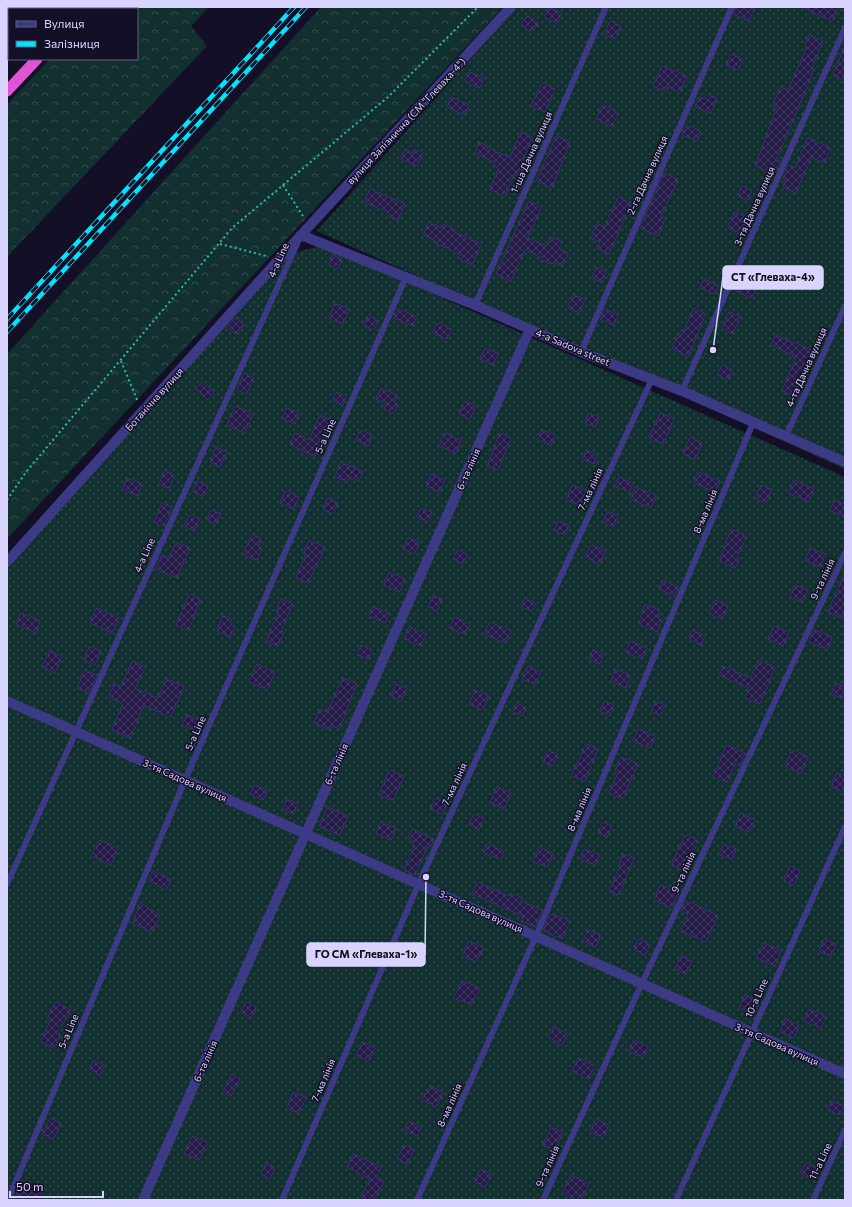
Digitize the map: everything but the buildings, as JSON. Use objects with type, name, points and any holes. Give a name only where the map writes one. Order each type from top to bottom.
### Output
[{"type":"highway","points":[[7,91],[36,60]]},
{"type":"street","name":"вулиця Залізнична (СМ \"Глеваха-4\")","points":[[301,235],[511,7]]},
{"type":"street","name":"4-a Sadova street","points":[[301,235],[475,305],[581,352],[652,378],[845,462]]},
{"type":"street","name":"Ботанічна вулиця","points":[[7,562],[301,235]]},
{"type":"street","name":"6-та лінія","points":[[143,1200],[305,832],[530,329]]},
{"type":"street","name":"3-тя Садова вулиця","points":[[7,701],[420,883],[845,1074]]},
{"type":"lane","name":"1-ша Дачна вулиця","points":[[475,305],[606,7]]},
{"type":"lane","name":"2-га Дачна вулиця","points":[[581,352],[732,7]]},
{"type":"lane","name":"3-тя Дачна вулиця","points":[[682,391],[845,28]]},
{"type":"lane","name":"4-a Line","points":[[7,884],[301,235]]},
{"type":"lane","name":"5-a Line","points":[[8,1200],[185,780],[406,277]]},
{"type":"lane","name":"4-та Дачна вулиця","points":[[786,436],[845,306]]},
{"type":"lane","name":"7-ма лінія","points":[[282,1200],[420,883],[652,378]]},
{"type":"lane","name":"8-ма лінія","points":[[417,1200],[536,936],[753,423]]},
{"type":"lane","name":"9-та лінія","points":[[543,1200],[642,983],[845,553]]},
{"type":"lane","name":"10-a Line","points":[[676,1200],[845,827]]},
{"type":"lane","name":"11-a Line","points":[[813,1200],[845,1130]]},
{"type":"path","points":[[7,500],[26,472],[232,228],[388,97],[478,7]]},
{"type":"path","points":[[283,185],[309,226]]},
{"type":"path","points":[[220,244],[279,260]]},
{"type":"path","points":[[121,361],[139,405]]},
{"type":"green space","points":[[209,7],[191,26],[207,46],[7,257],[7,104],[49,60],[138,60],[138,8],[99,8]]},
{"type":"green space","points":[[321,7],[503,7],[7,539],[7,354]]},
{"type":"green space","points":[[517,7],[845,7],[845,469],[317,231]]},
{"type":"green space","points":[[323,245],[845,477],[845,1200],[7,1200],[7,555],[290,254]]},
{"type":"railway","points":[[7,319],[294,7]]},
{"type":"railway","points":[[7,332],[306,7]]},
{"type":"place","name":"СТ «Глеваха-4»","points":[[713,350]]},
{"type":"place","name":"ГО СМ «Глеваха-1»","points":[[426,877]]}]
